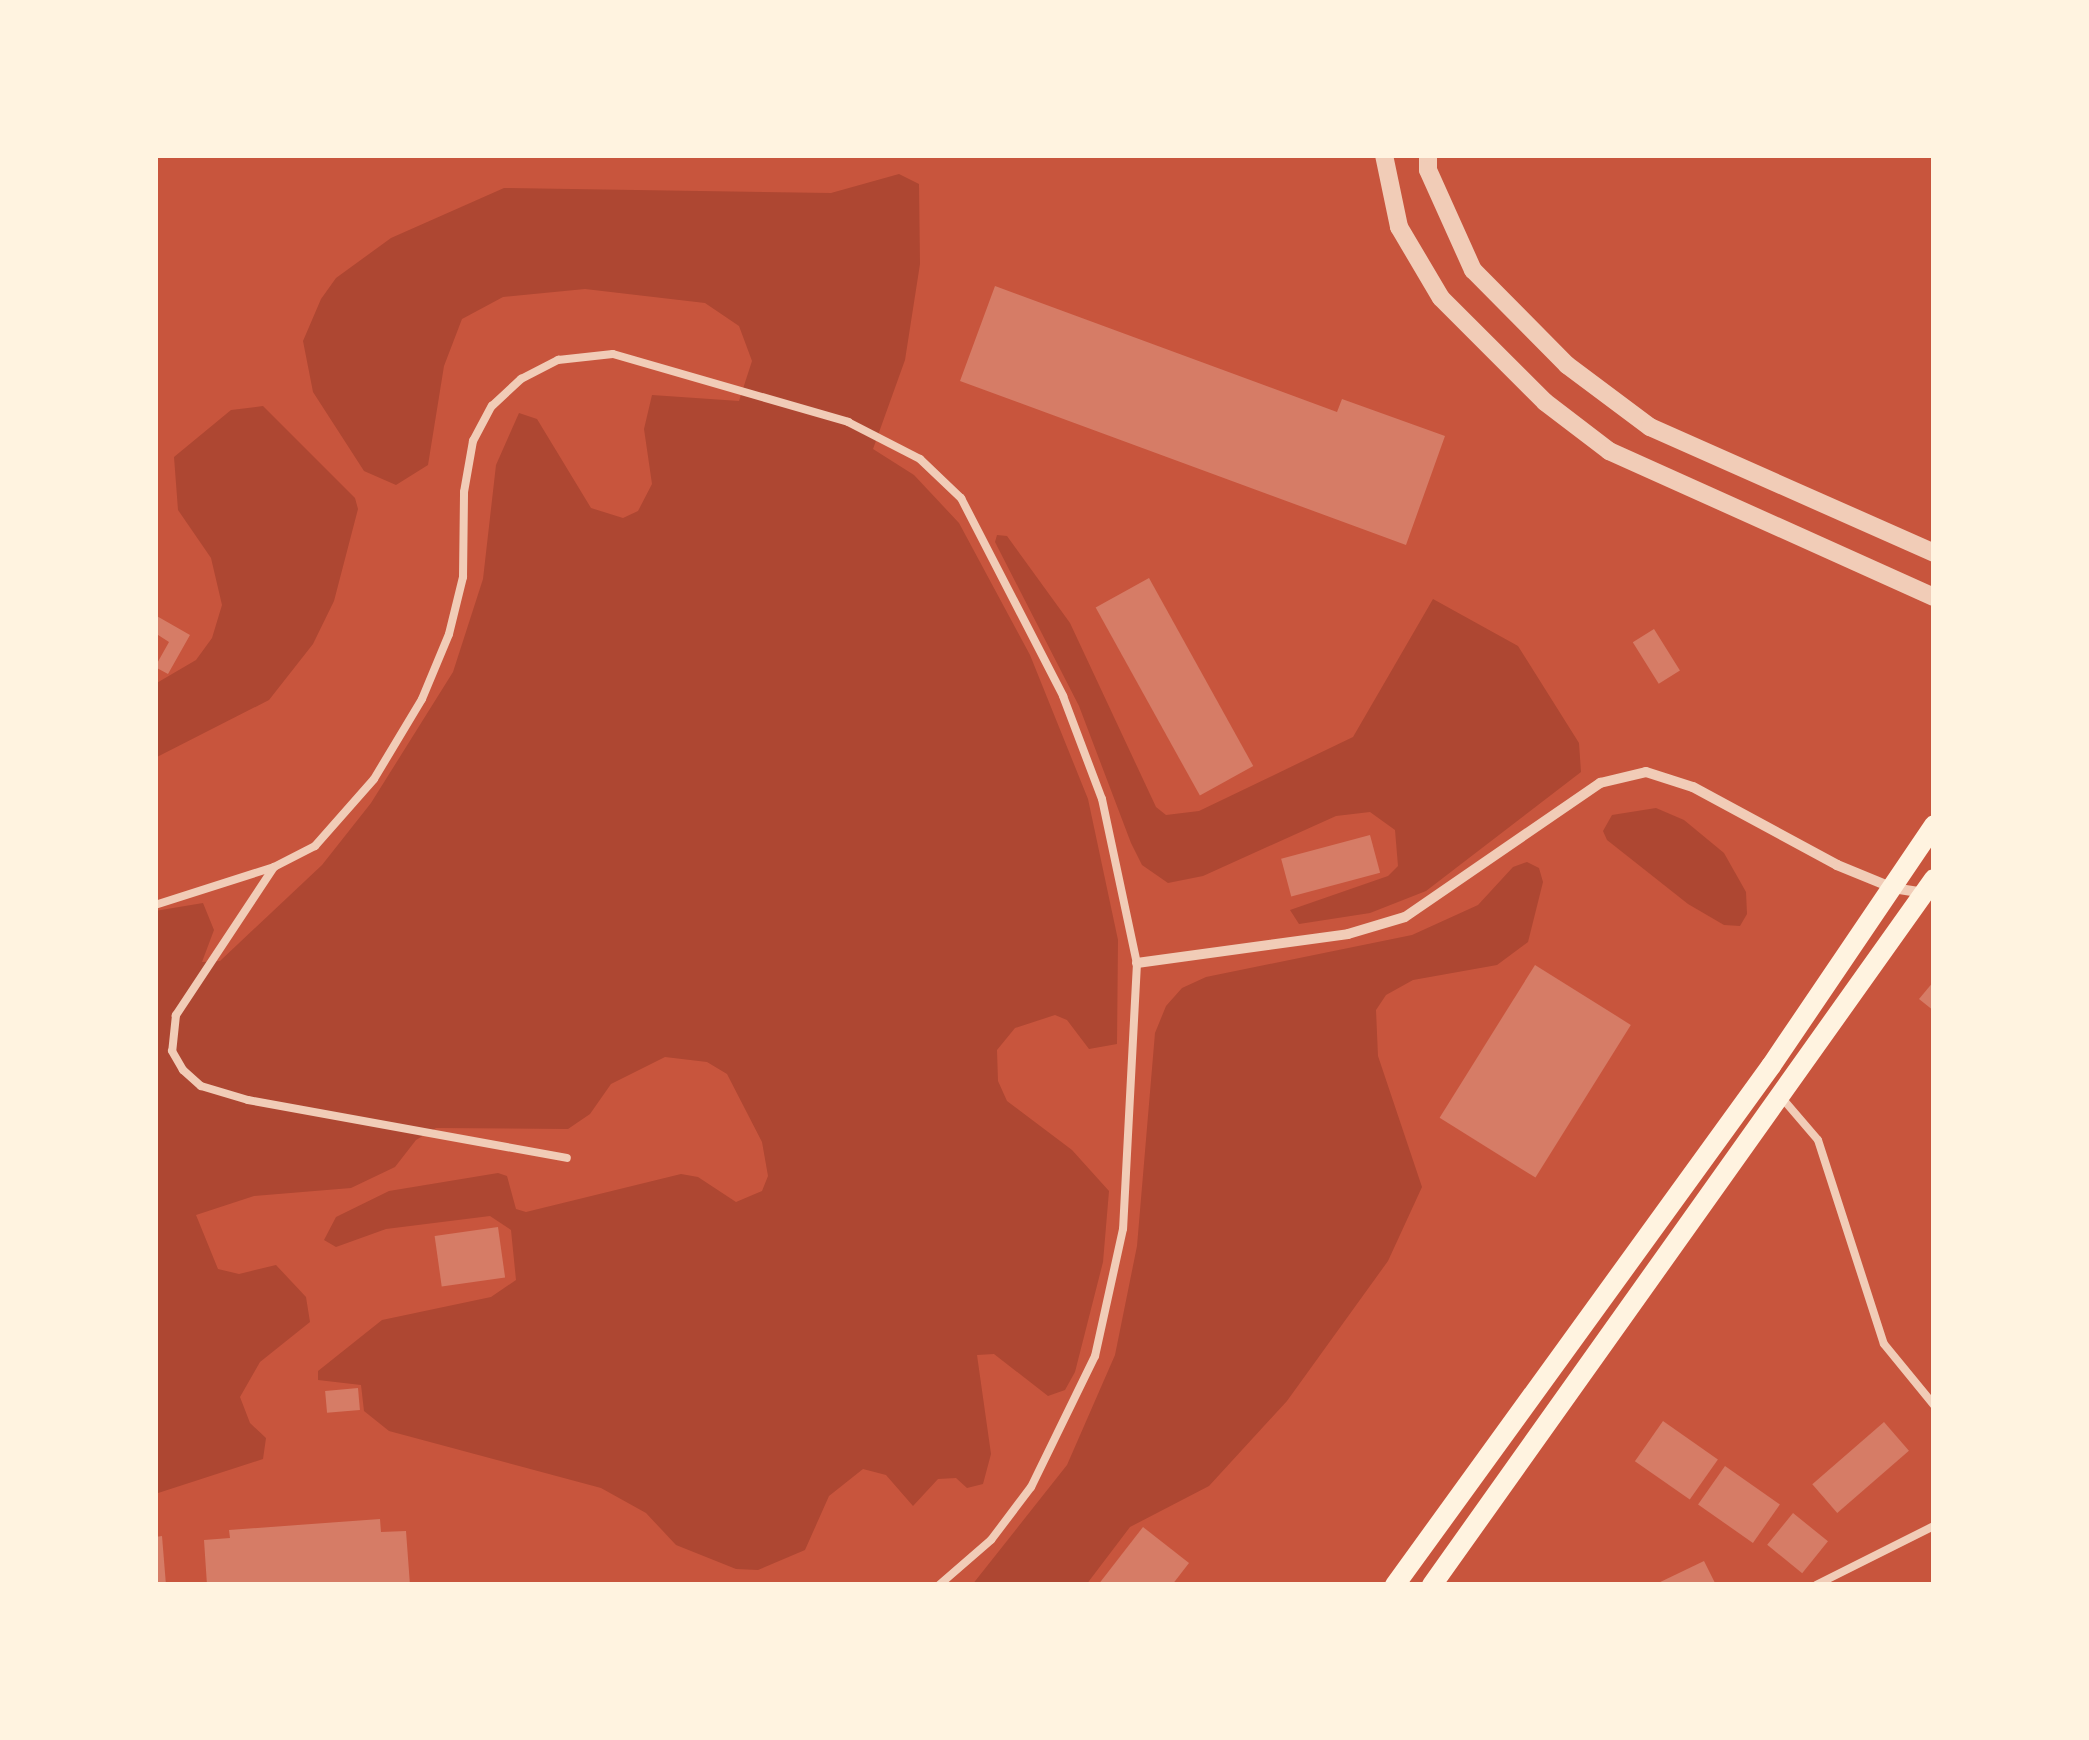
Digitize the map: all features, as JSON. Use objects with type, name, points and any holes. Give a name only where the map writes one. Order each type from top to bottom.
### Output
[{"type":"main road","points":[[1395,1585],[1934,825]]},
{"type":"main road","points":[[1432,1585],[1931,889]]},
{"type":"street","points":[[1384,155],[1399,227],[1440,298],[1545,402],[1609,451],[1934,597]]},
{"type":"street","points":[[1428,155],[1428,170],[1473,270],[1567,364],[1650,427],[1934,553]]},
{"type":"street","points":[[1137,963],[1348,934],[1404,917],[1600,782],[1646,772],[1693,787],[1892,888],[1931,889]]},
{"type":"lane","points":[[155,905],[274,868],[315,846],[344,816],[422,699],[464,577],[464,492],[472,441],[492,406],[522,379],[558,360],[612,354],[848,422],[920,459],[961,498],[998,562],[1082,747],[1102,798],[1137,963],[1123,1229],[1095,1356],[1031,1488],[991,1540],[939,1585]]},
{"type":"lane","points":[[274,868],[176,1015],[172,1051],[183,1070],[201,1086],[248,1100],[567,1158]]},
{"type":"lane","points":[[1782,1098],[1818,1140],[1884,1344],[1934,1405]]},
{"type":"lane","points":[[1816,1585],[1934,1526]]},
{"type":"shaded area","points":[[899,174],[919,184],[920,264],[905,360],[873,449],[914,475],[959,523],[1030,655],[1088,799],[1118,940],[1117,1044],[1089,1049],[1067,1020],[1055,1015],[1015,1028],[997,1050],[998,1081],[1007,1101],[1072,1150],[1109,1191],[1103,1262],[1075,1372],[1065,1390],[1048,1396],[994,1354],[977,1355],[991,1454],[983,1484],[967,1488],[956,1478],[938,1479],[913,1506],[886,1475],[863,1469],[829,1496],[805,1550],[758,1570],[736,1569],[676,1545],[646,1513],[601,1488],[389,1431],[364,1411],[361,1385],[318,1380],[318,1371],[382,1320],[491,1297],[516,1280],[511,1230],[490,1216],[386,1229],[336,1247],[324,1240],[336,1217],[389,1191],[498,1173],[507,1176],[516,1209],[526,1212],[681,1174],[698,1177],[736,1202],[762,1191],[768,1176],[762,1142],[727,1074],[707,1062],[665,1057],[611,1084],[590,1114],[568,1129],[436,1128],[416,1140],[395,1167],[351,1188],[254,1196],[196,1215],[218,1269],[239,1274],[276,1265],[306,1297],[310,1322],[260,1362],[240,1397],[250,1423],[266,1438],[263,1459],[155,1494],[155,911],[203,903],[214,930],[202,962],[220,961],[322,865],[371,803],[453,672],[483,579],[496,465],[519,413],[537,419],[591,508],[623,518],[638,511],[652,484],[644,429],[652,395],[739,401],[752,361],[739,326],[705,303],[585,289],[503,297],[462,319],[444,366],[428,465],[396,485],[364,471],[313,392],[303,341],[321,299],[336,278],[391,238],[504,188],[831,193]]},
{"type":"shaded area","points":[[263,406],[355,498],[358,509],[334,601],[313,644],[269,700],[155,758],[155,684],[196,660],[212,638],[222,605],[211,558],[178,510],[174,457],[231,410]]},
{"type":"shaded area","points":[[997,535],[1007,536],[1070,623],[1156,807],[1166,815],[1199,811],[1353,737],[1433,599],[1518,646],[1579,743],[1581,772],[1426,891],[1370,913],[1299,924],[1290,910],[1388,876],[1398,866],[1395,830],[1370,812],[1336,816],[1203,876],[1168,883],[1142,865],[1131,843],[1079,706],[995,542]]},
{"type":"shaded area","points":[[1656,808],[1684,820],[1724,853],[1746,892],[1747,914],[1740,926],[1724,925],[1688,904],[1607,840],[1603,831],[1612,815]]},
{"type":"shaded area","points":[[1527,862],[1539,868],[1543,882],[1528,942],[1497,965],[1413,980],[1386,995],[1376,1010],[1378,1056],[1422,1187],[1388,1261],[1287,1401],[1209,1486],[1130,1527],[1086,1585],[972,1585],[1067,1465],[1115,1355],[1137,1246],[1155,1033],[1166,1006],[1182,988],[1206,977],[1412,935],[1478,905],[1513,867]]},
{"type":"building","points":[[995,286],[1337,412],[1342,399],[1445,436],[1406,545],[960,381]]},
{"type":"building","points":[[1149,578],[1253,766],[1200,796],[1096,608]]},
{"type":"building","points":[[155,615],[190,635],[168,674],[155,667],[169,642],[155,633]]},
{"type":"building","points":[[1654,629],[1680,671],[1659,684],[1633,642]]},
{"type":"building","points":[[1370,835],[1380,873],[1291,896],[1281,859]]},
{"type":"building","points":[[1535,965],[1631,1025],[1535,1178],[1440,1118]]},
{"type":"building","points":[[1934,981],[1934,1011],[1919,999]]},
{"type":"building","points":[[498,1227],[505,1278],[442,1286],[435,1236]]},
{"type":"building","points":[[358,1388],[360,1410],[327,1413],[325,1391]]},
{"type":"building","points":[[1663,1421],[1718,1459],[1690,1500],[1635,1461]]},
{"type":"building","points":[[1884,1422],[1909,1451],[1837,1513],[1812,1484]]},
{"type":"building","points":[[1725,1466],[1780,1504],[1753,1543],[1698,1505]]},
{"type":"building","points":[[1793,1513],[1828,1541],[1802,1573],[1767,1545]]},
{"type":"building","points":[[380,1519],[381,1532],[406,1531],[410,1585],[207,1585],[204,1540],[230,1538],[229,1530]]},
{"type":"building","points":[[1143,1527],[1189,1563],[1172,1585],[1098,1585]]},
{"type":"building","points":[[162,1536],[166,1585],[155,1585],[155,1537]]},
{"type":"building","points":[[1704,1561],[1716,1585],[1654,1585]]}]
